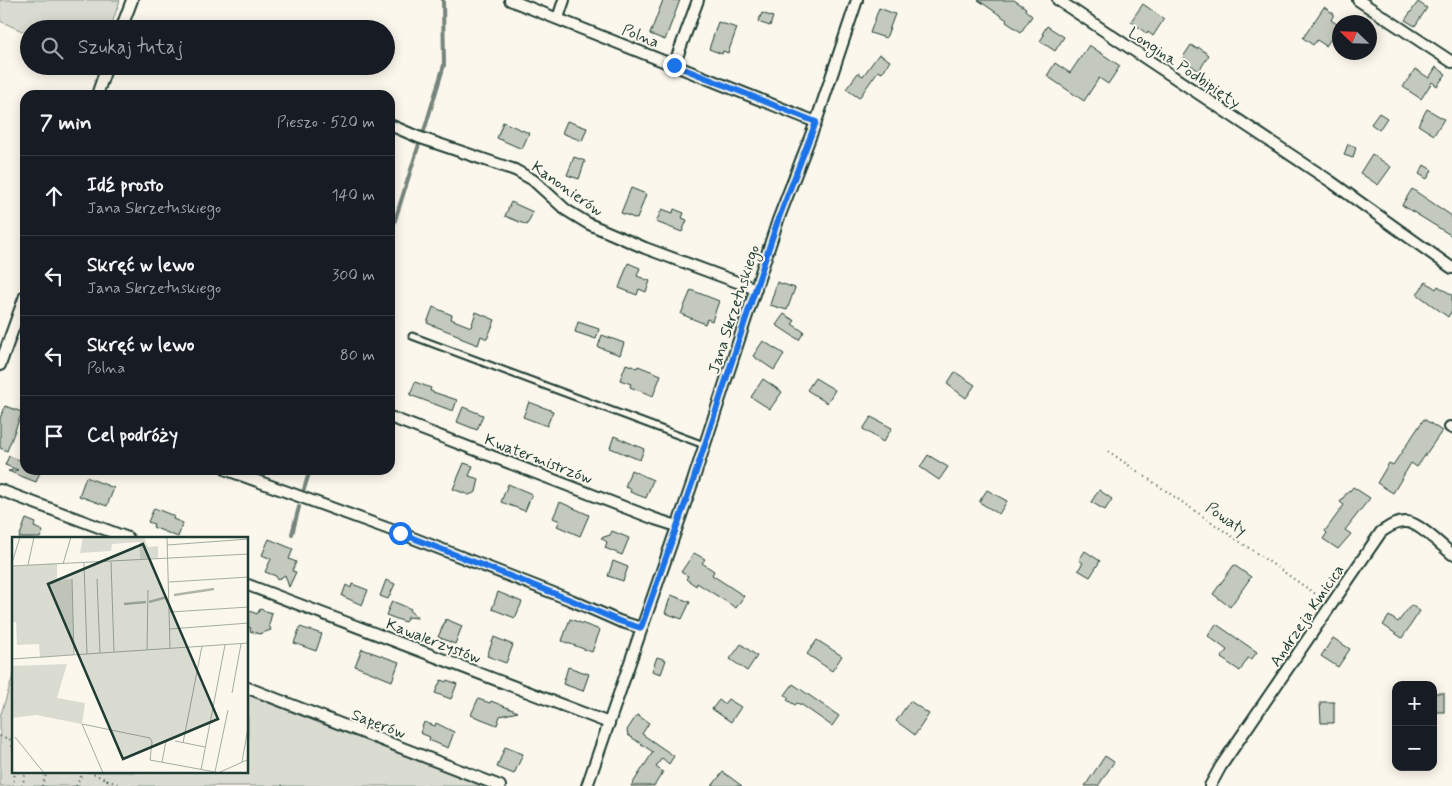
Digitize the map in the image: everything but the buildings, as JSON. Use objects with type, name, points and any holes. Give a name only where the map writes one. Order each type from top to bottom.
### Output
[{"type":"street","points":[[124,20],[132,0]]},
{"type":"street","name":"Polna","points":[[510,0],[816,122]]},
{"type":"street","points":[[558,18],[564,0]]},
{"type":"street","points":[[674,65],[698,0]]},
{"type":"street","name":"Jana Skrzetuskiego","points":[[587,786],[677,526],[778,220],[816,122],[857,0]]},
{"type":"street","name":"Longina Podbipięty","points":[[1058,0],[1330,181],[1452,268]]},
{"type":"street","points":[[1358,0],[1452,62]]},
{"type":"street","points":[[99,90],[104,75]]},
{"type":"street","name":"Kanonierów","points":[[395,127],[418,137],[515,170],[533,180],[566,210],[589,224],[645,248],[756,289]]},
{"type":"street","points":[[0,365],[20,310]]},
{"type":"street","name":"Kwatermistrzów","points":[[395,419],[677,526]]},
{"type":"street","points":[[241,475],[400,533],[571,600],[619,621],[641,628]]},
{"type":"street","points":[[0,490],[125,537]]},
{"type":"street","name":"Andrzeja Kmicica","points":[[1210,786],[1220,766],[1381,532],[1393,524],[1407,522],[1416,525],[1452,554]]},
{"type":"street","name":"Kawalerzystów","points":[[249,585],[609,723]]},
{"type":"street","name":"Saperów","points":[[249,688],[500,786]]},
{"type":"lane","points":[[412,336],[704,445]]},
{"type":"path","name":"Powały","points":[[1108,451],[1331,605]]},
{"type":"path","points":[[0,736],[12,741]]},
{"type":"path","points":[[42,786],[46,774]]},
{"type":"path","points":[[76,786],[82,774]]},
{"type":"path","points":[[94,774],[121,786]]},
{"type":"path","points":[[107,779],[109,786]]},
{"type":"shaded area","points":[[0,0],[120,0],[113,20],[20,20],[20,30],[0,21]]},
{"type":"shaded area","points":[[12,679],[12,774],[249,774],[249,688],[501,786],[0,786],[1,714]]},
{"type":"waterway","points":[[424,131],[444,65],[443,0]]},
{"type":"waterway","points":[[395,220],[419,144]]},
{"type":"waterway","points":[[304,489],[308,475]]},
{"type":"waterway","points":[[292,534],[299,507]]},
{"type":"route","points":[[400,533],[571,600],[619,621],[641,628],[693,481],[778,220],[816,122],[674,65]]}]
